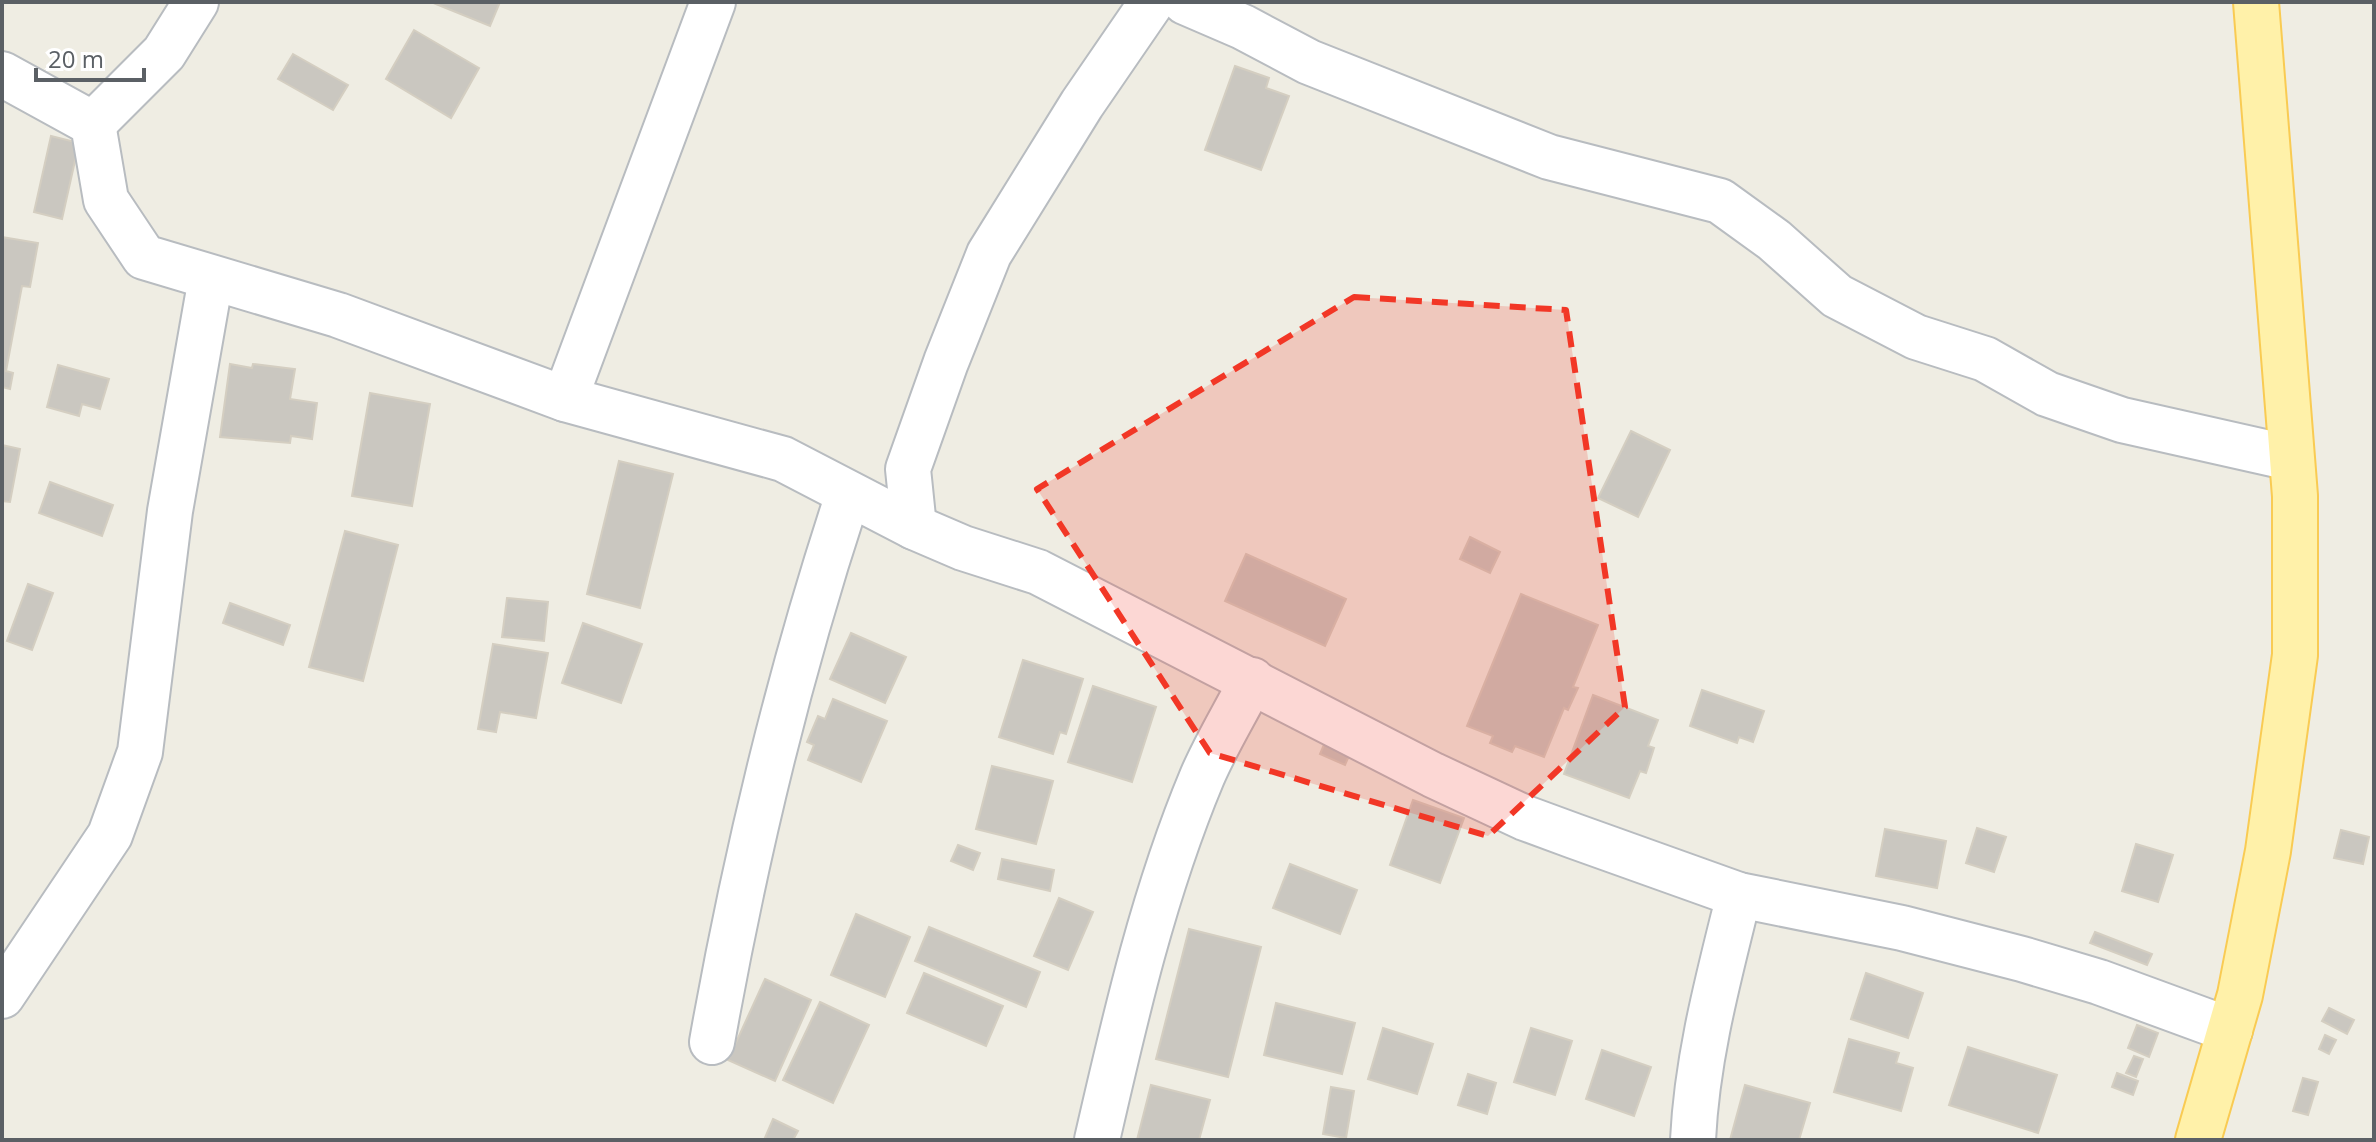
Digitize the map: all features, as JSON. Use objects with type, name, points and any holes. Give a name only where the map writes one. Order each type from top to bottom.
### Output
[{"type":"main road","points":[[2198,1140],[2240,995],[2268,851],[2295,655],[2295,496],[2256,2]]},
{"type":"street","points":[[93,124],[164,53],[196,2]]},
{"type":"street","points":[[565,399],[713,2]]},
{"type":"street","points":[[914,527],[908,469],[989,254],[1082,104],[1152,2]]},
{"type":"street","points":[[1185,2],[1243,27],[1309,62],[1549,157],[1720,201],[1774,240],[1837,296],[1916,337],[1985,359],[2047,394],[2122,420],[2291,458]]},
{"type":"street","points":[[2,74],[93,124]]},
{"type":"street","points":[[93,124],[106,200],[144,257],[338,315],[565,399],[783,459],[914,527],[963,548],[1038,572],[1433,775],[1525,818],[1739,895],[1902,928],[2022,959],[2099,982],[2230,1030]]},
{"type":"street","points":[[2,996],[110,835],[140,752],[170,511],[211,278]]},
{"type":"street","points":[[712,1042],[730,939],[781,723],[806,626],[848,495]]},
{"type":"street","points":[[1097,1140],[1127,1009],[1163,882],[1203,776],[1252,680]]},
{"type":"street","points":[[1693,1140],[1695,1094],[1707,1022],[1739,895]]},
{"type":"highlighted area","points":[[1354,297],[1566,310],[1625,707],[1488,836],[1210,753],[1037,489]]},
{"type":"building","points":[[431,2],[500,2],[490,26]]},
{"type":"building","points":[[414,30],[479,68],[451,118],[386,79]]},
{"type":"building","points":[[293,54],[348,85],[333,110],[278,79]]},
{"type":"building","points":[[1235,66],[1269,78],[1266,88],[1289,96],[1261,170],[1205,150]]},
{"type":"building","points":[[51,136],[79,143],[62,219],[34,212]]},
{"type":"building","points":[[2,237],[38,243],[30,287],[22,286],[6,371],[13,373],[10,389],[2,387]]},
{"type":"building","points":[[230,364],[295,369],[290,399],[317,403],[312,439],[291,436],[290,443],[220,437]]},
{"type":"building","points":[[58,365],[109,379],[100,409],[82,404],[79,416],[47,407]]},
{"type":"building","points":[[370,393],[430,404],[412,506],[352,496]]},
{"type":"building","points":[[1631,431],[1670,450],[1638,517],[1598,498]]},
{"type":"building","points":[[2,445],[20,449],[10,502],[2,501]]},
{"type":"building","points":[[619,461],[673,474],[640,608],[587,594]]},
{"type":"building","points":[[50,482],[113,505],[102,536],[39,513]]},
{"type":"building","points":[[345,531],[398,545],[363,681],[309,667]]},
{"type":"building","points":[[1470,537],[1500,552],[1490,573],[1460,559]]},
{"type":"building","points":[[1246,554],[1346,599],[1325,646],[1225,601]]},
{"type":"building","points":[[28,584],[53,593],[32,650],[7,641]]},
{"type":"building","points":[[1521,594],[1598,625],[1573,687],[1578,688],[1568,710],[1564,708],[1544,757],[1515,746],[1512,752],[1490,743],[1493,736],[1467,726]]},
{"type":"building","points":[[507,598],[548,602],[544,641],[502,637]]},
{"type":"building","points":[[230,603],[290,625],[283,645],[223,623]]},
{"type":"building","points":[[583,623],[642,644],[621,703],[562,683]]},
{"type":"building","points":[[851,633],[906,657],[885,703],[830,679]]},
{"type":"building","points":[[493,644],[548,653],[536,718],[500,712],[496,732],[478,729]]},
{"type":"building","points":[[1023,660],[1083,679],[1066,734],[1060,732],[1053,754],[999,737]]},
{"type":"building","points":[[1093,686],[1156,707],[1132,782],[1068,762]]},
{"type":"building","points":[[1702,690],[1764,711],[1753,742],[1739,737],[1737,743],[1690,726]]},
{"type":"building","points":[[1593,695],[1658,720],[1648,746],[1654,748],[1646,773],[1640,771],[1629,798],[1564,774]]},
{"type":"building","points":[[833,699],[887,721],[861,782],[808,760],[814,745],[807,742],[818,716],[825,719]]},
{"type":"building","points":[[1329,733],[1354,744],[1345,765],[1320,754]]},
{"type":"building","points":[[992,766],[1053,781],[1036,844],[976,829]]},
{"type":"building","points":[[1413,800],[1464,818],[1440,883],[1390,865]]},
{"type":"building","points":[[1977,828],[2006,837],[1994,872],[1966,863]]},
{"type":"building","points":[[1885,829],[1946,841],[1937,888],[1876,876]]},
{"type":"building","points":[[2341,830],[2369,837],[2363,864],[2334,858]]},
{"type":"building","points":[[2136,844],[2173,855],[2158,902],[2122,891]]},
{"type":"building","points":[[958,845],[980,853],[973,870],[951,861]]},
{"type":"building","points":[[1002,859],[1054,870],[1050,891],[998,879]]},
{"type":"building","points":[[1290,864],[1357,890],[1340,934],[1273,908]]},
{"type":"building","points":[[1059,898],[1093,912],[1068,970],[1034,956]]},
{"type":"building","points":[[856,914],[910,937],[885,997],[831,975]]},
{"type":"building","points":[[929,927],[1040,972],[1026,1007],[915,961]]},
{"type":"building","points":[[1189,929],[1261,947],[1228,1077],[1156,1059]]},
{"type":"building","points":[[2095,932],[2152,954],[2147,965],[2090,943]]},
{"type":"building","points":[[924,973],[1003,1006],[986,1046],[907,1013]]},
{"type":"building","points":[[1866,973],[1923,993],[1908,1038],[1851,1019]]},
{"type":"building","points":[[765,979],[811,1000],[775,1081],[728,1060]]},
{"type":"building","points":[[820,1002],[869,1025],[833,1103],[783,1080]]},
{"type":"building","points":[[1276,1003],[1355,1023],[1342,1074],[1264,1055]]},
{"type":"building","points":[[2329,1008],[2354,1020],[2347,1034],[2322,1021]]},
{"type":"building","points":[[2137,1025],[2158,1033],[2149,1057],[2128,1048]]},
{"type":"building","points":[[1383,1028],[1433,1044],[1417,1094],[1368,1079]]},
{"type":"building","points":[[1531,1028],[1572,1041],[1555,1095],[1514,1082]]},
{"type":"building","points":[[2325,1035],[2336,1040],[2329,1054],[2319,1049]]},
{"type":"building","points":[[1849,1039],[1899,1053],[1896,1063],[1913,1068],[1901,1111],[1834,1092]]},
{"type":"building","points":[[1968,1047],[2057,1075],[2038,1133],[1949,1105]]},
{"type":"building","points":[[1602,1050],[1651,1067],[1634,1116],[1586,1099]]},
{"type":"building","points":[[2134,1056],[2143,1059],[2136,1077],[2126,1073]]},
{"type":"building","points":[[2117,1073],[2138,1081],[2133,1095],[2112,1087]]},
{"type":"building","points":[[1468,1074],[1496,1083],[1487,1114],[1458,1105]]},
{"type":"building","points":[[2303,1078],[2318,1082],[2308,1115],[2293,1111]]},
{"type":"building","points":[[1151,1085],[1210,1100],[1199,1140],[1137,1140]]},
{"type":"building","points":[[1745,1085],[1810,1103],[1799,1140],[1730,1140]]},
{"type":"building","points":[[1331,1087],[1354,1091],[1346,1138],[1323,1134]]},
{"type":"building","points":[[773,1119],[798,1131],[793,1140],[764,1140]]}]
